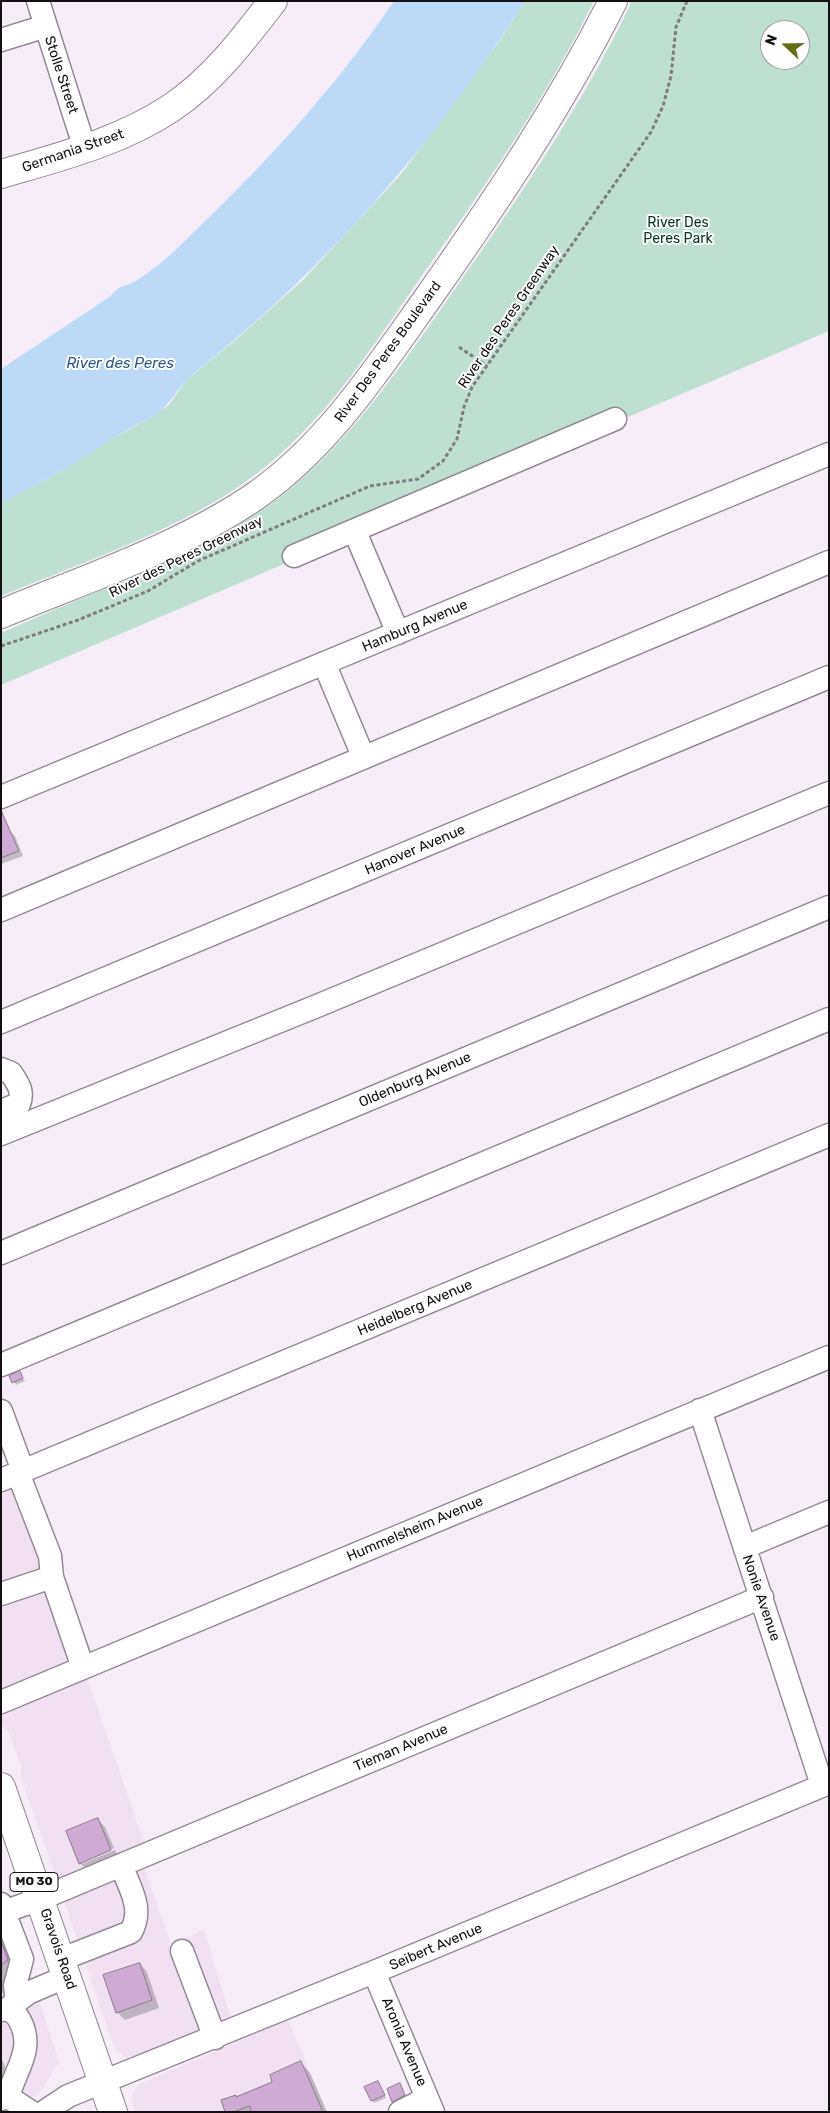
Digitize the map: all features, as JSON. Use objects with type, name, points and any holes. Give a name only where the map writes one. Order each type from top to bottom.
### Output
[{"type":"main road","name":"Germania Street","points":[[1,174],[117,138],[172,108],[220,66],[272,1]]},
{"type":"main road","name":"River Des Peres Boulevard","points":[[1,614],[152,551],[204,527],[254,496],[298,461],[319,441],[373,376],[500,195],[558,104],[614,1]]},
{"type":"main road","name":"Gravois Road","points":[[1,1788],[113,2112]]},
{"type":"street","name":"Stolle Street","points":[[38,1],[85,149]]},
{"type":"street","points":[[1,40],[46,26]]},
{"type":"street","points":[[294,556],[355,532],[615,419]]},
{"type":"street","name":"Hamburg Avenue","points":[[1,797],[829,454]]},
{"type":"street","points":[[355,532],[398,633]]},
{"type":"street","points":[[1,910],[363,756],[829,562]]},
{"type":"street","points":[[324,664],[363,756]]},
{"type":"street","name":"Hanover Avenue","points":[[1,1022],[829,678]]},
{"type":"street","points":[[1,1134],[317,1006],[829,793]]},
{"type":"street","name":"Oldenburg Avenue","points":[[1,1253],[829,907]]},
{"type":"street","points":[[1,1365],[829,1019]]},
{"type":"street","points":[[1,1069],[11,1072],[21,1089],[19,1104],[1,1111]]},
{"type":"street","name":"Heidelberg Avenue","points":[[14,1475],[829,1136]]},
{"type":"street","name":"Hummelsheim Avenue","points":[[1,1702],[829,1357]]},
{"type":"street","name":"Nonie Avenue","points":[[700,1410],[744,1547],[825,1784]]},
{"type":"street","points":[[1,1411],[14,1475],[50,1556],[52,1577],[83,1668]]},
{"type":"street","points":[[744,1547],[829,1512]]},
{"type":"street","points":[[1,1594],[52,1577]]},
{"type":"street","name":"Tieman Avenue","points":[[3,1907],[40,1899],[762,1597]]},
{"type":"street","name":"Seibert Avenue","points":[[44,2112],[68,2096],[215,2038],[825,1784]]},
{"type":"street","points":[[8,2007],[64,1968],[131,1932],[138,1920],[137,1906],[121,1865]]},
{"type":"street","points":[[3,1907],[22,1959],[8,2007]]},
{"type":"street","points":[[182,1952],[215,2038]]},
{"type":"street","name":"Aronia Avenue","points":[[374,1972],[430,2105]]},
{"type":"street","points":[[8,2007],[17,2015],[25,2030],[27,2049],[5,2098],[31,2112]]},
{"type":"street","points":[[400,2112],[430,2105]]},
{"type":"path","name":"River des Peres Greenway","points":[[1,646],[78,620],[148,591],[198,561],[370,486],[418,479],[443,461],[457,439],[464,407],[472,387],[651,132],[663,106],[671,76],[676,27],[687,1]]},
{"type":"path","points":[[459,347],[487,366]]},
{"type":"shaded area","points":[[29,1481],[83,1656],[1,1691],[1,1492]]},
{"type":"shaded area","points":[[86,1675],[145,1845],[65,1878],[58,1877],[54,1871],[21,1778],[21,1766],[9,1733],[1,1725],[1,1712]]},
{"type":"shaded area","points":[[143,1864],[171,1944],[204,1930],[232,2022],[127,2059],[115,2050],[65,1903],[66,1896]]},
{"type":"shaded area","points":[[4,1893],[59,2062],[39,2094],[27,2099],[1,2093],[1,1894]]},
{"type":"shaded area","points":[[288,2020],[327,2112],[135,2112],[132,2100],[133,2092],[139,2084]]},
{"type":"green space","points":[[525,1],[594,1],[556,72],[492,175],[361,363],[316,418],[291,444],[235,489],[180,521],[121,548],[1,596],[1,503],[60,472],[102,444],[152,417],[169,405],[187,379],[232,343],[303,280],[401,174],[500,40]]},
{"type":"green space","name":"River Des Peres Park","points":[[632,1],[829,1],[829,331],[1,685],[1,633],[197,548],[261,511],[318,464],[368,409],[434,319],[550,149],[593,76]]},
{"type":"water","name":"River des Peres","points":[[394,1],[525,1],[489,55],[414,155],[375,202],[289,290],[243,333],[187,379],[159,413],[116,436],[58,473],[1,503],[1,369],[111,296],[120,288],[136,281],[178,247],[219,208],[299,123],[348,64]]},
{"type":"building","points":[[1,810],[19,851],[1,858]]},
{"type":"building","points":[[20,1371],[23,1378],[12,1383],[9,1376]]},
{"type":"building","points":[[98,1818],[111,1850],[79,1864],[66,1831]]},
{"type":"building","points":[[1,1941],[8,1960],[1,1965]]},
{"type":"building","points":[[140,1963],[152,2000],[116,2013],[103,1975]]},
{"type":"building","points":[[301,2061],[323,2112],[251,2112],[250,2106],[233,2112],[225,2112],[221,2100],[236,2095],[236,2097],[272,2082],[270,2075]]},
{"type":"building","points":[[378,2081],[385,2095],[371,2101],[364,2087]]},
{"type":"building","points":[[400,2083],[405,2095],[392,2102],[387,2089]]}]
